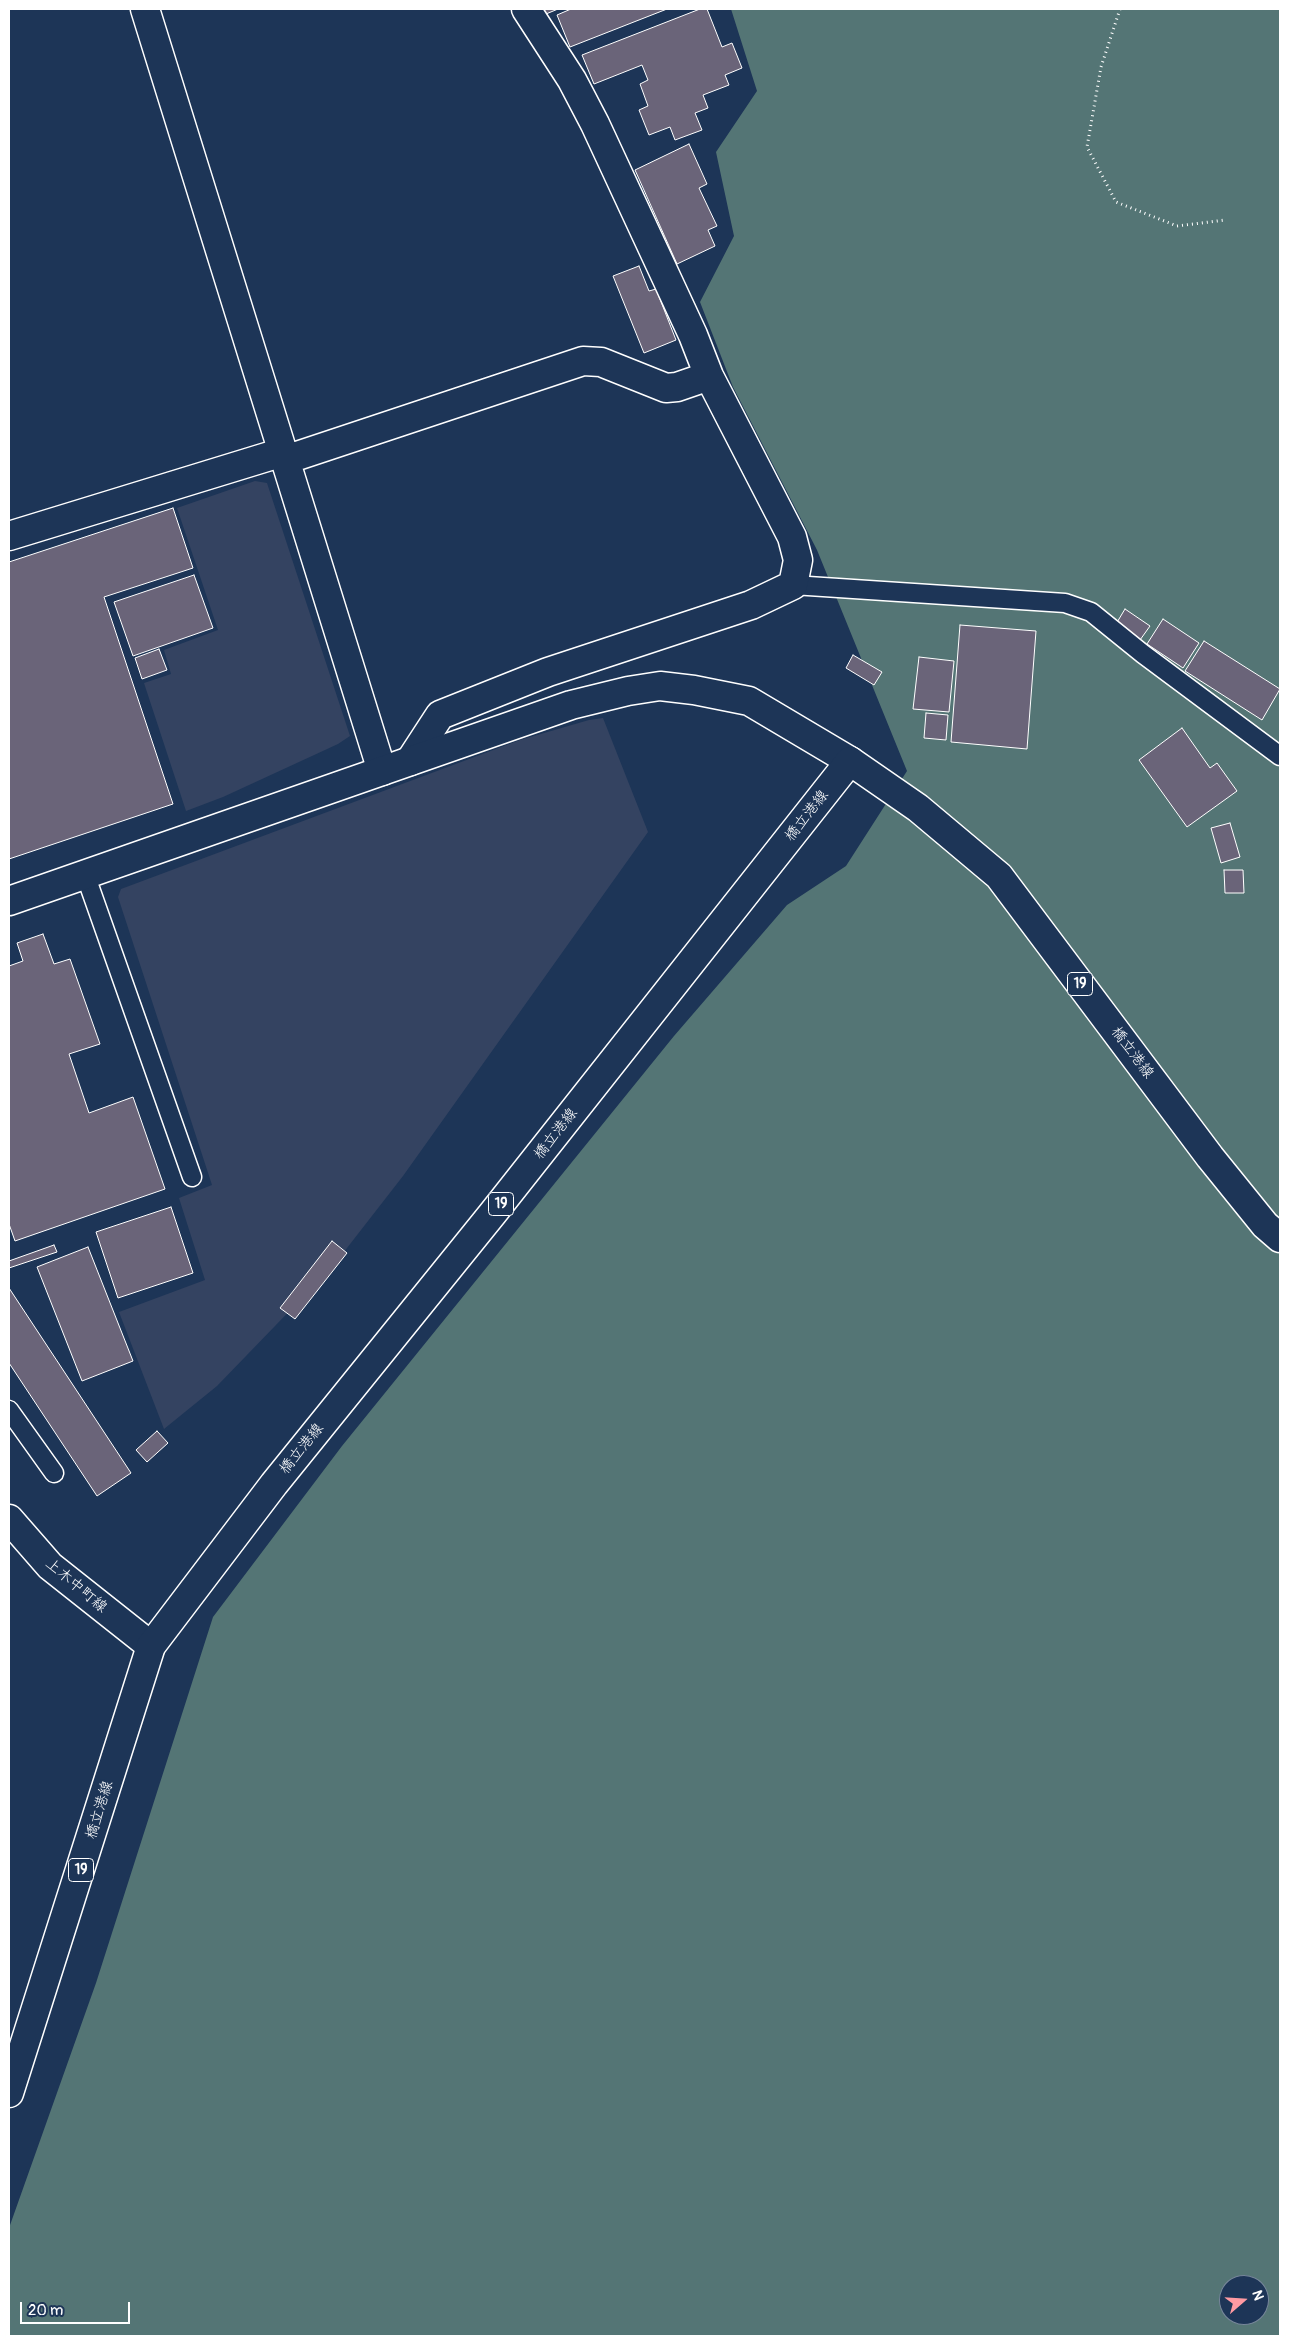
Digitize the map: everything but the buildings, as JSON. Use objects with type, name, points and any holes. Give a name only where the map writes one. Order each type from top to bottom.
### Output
[{"type":"street","points":[[145,9],[382,771]]},
{"type":"street","points":[[410,761],[440,715],[548,672],[750,606],[793,585],[798,560],[792,538],[710,376],[693,335],[595,124],[572,80],[526,9]]},
{"type":"street","points":[[9,536],[284,456],[583,361],[601,362],[666,388],[677,387],[710,376]]},
{"type":"street","points":[[9,901],[571,705],[628,691],[660,686],[694,690],[749,702],[850,761]]},
{"type":"street","name":"橋立港線","points":[[9,2093],[151,1646],[274,1484],[493,1213],[850,761],[918,808],[999,876],[1210,1157],[1265,1225],[1280,1238]]},
{"type":"street","name":"上木中町線","points":[[9,1519],[50,1566],[151,1646]]},
{"type":"lane","points":[[793,585],[1065,603],[1091,612],[1143,654],[1280,756]]},
{"type":"lane","points":[[85,874],[192,1177]]},
{"type":"lane","points":[[9,1410],[54,1472]]},
{"type":"path","points":[[1120,9],[1101,67],[1087,147],[1116,202],[1177,226],[1225,220]]},
{"type":"shaded area","points":[[255,481],[267,483],[350,736],[338,744],[223,797],[186,811],[144,683],[171,674],[164,650],[218,630],[177,508]]},
{"type":"shaded area","points":[[603,718],[648,832],[403,1176],[333,1266],[217,1386],[164,1429],[119,1312],[205,1280],[179,1198],[212,1185],[118,897],[121,889],[520,740],[589,720]]},
{"type":"green space","points":[[731,9],[1280,9],[1280,2336],[9,2336],[9,2228],[96,1983],[213,1617],[342,1446],[674,1036],[787,905],[846,866],[907,771],[817,550],[733,387],[700,302],[734,236],[716,152],[757,91]]}]
